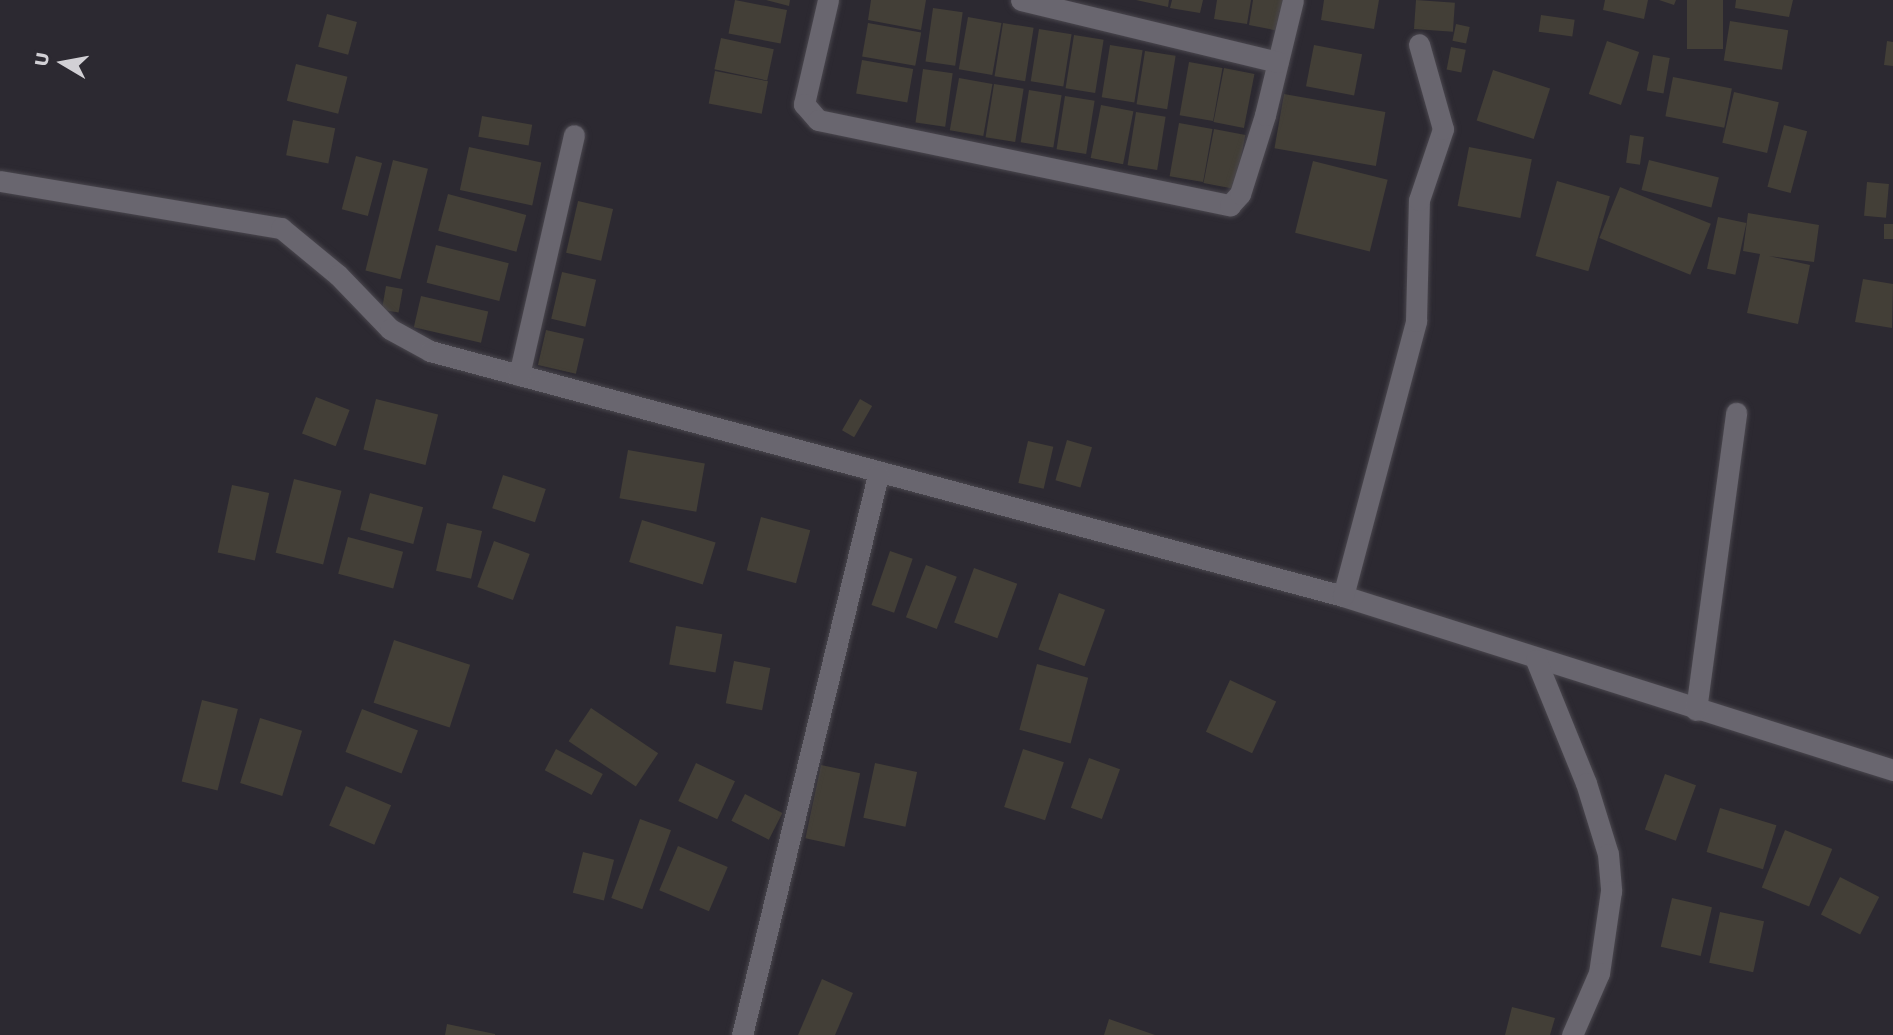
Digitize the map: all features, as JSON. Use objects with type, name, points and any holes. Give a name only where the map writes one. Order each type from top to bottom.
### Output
[{"type":"street","points":[[828,0],[804,104],[818,120],[1230,205],[1240,194],[1293,0]]},
{"type":"street","points":[[1021,0],[1278,62]]},
{"type":"street","points":[[1343,596],[1416,321],[1419,201],[1443,129],[1419,44]]},
{"type":"street","points":[[519,375],[574,135]]},
{"type":"street","points":[[0,181],[281,229],[413,345],[878,475],[1343,596],[1536,660],[1893,771]]},
{"type":"street","points":[[1696,710],[1737,413]]},
{"type":"street","points":[[742,1035],[878,475]]},
{"type":"street","points":[[1536,660],[1586,783],[1608,854],[1611,891],[1599,973],[1572,1035]]},
{"type":"building","points":[[735,0],[787,10],[781,43],[729,33]]},
{"type":"building","points":[[766,0],[790,0],[789,6]]},
{"type":"building","points":[[871,0],[926,0],[921,30],[868,20]]},
{"type":"building","points":[[1136,0],[1169,0],[1168,7]]},
{"type":"building","points":[[1172,0],[1203,0],[1200,13],[1170,8]]},
{"type":"building","points":[[1217,0],[1251,0],[1247,24],[1214,19]]},
{"type":"building","points":[[1253,0],[1284,0],[1279,31],[1249,25]]},
{"type":"building","points":[[1324,0],[1379,0],[1374,29],[1321,20]]},
{"type":"building","points":[[1416,0],[1455,3],[1453,32],[1414,29]]},
{"type":"building","points":[[1605,0],[1648,0],[1644,19],[1603,10]]},
{"type":"building","points":[[1659,0],[1676,0],[1674,5]]},
{"type":"building","points":[[1687,0],[1723,0],[1723,49],[1687,49]]},
{"type":"building","points":[[1736,0],[1793,0],[1789,17],[1735,8]]},
{"type":"building","points":[[933,8],[963,12],[955,66],[925,61]]},
{"type":"building","points":[[327,14],[357,22],[348,55],[318,47]]},
{"type":"building","points":[[1541,15],[1575,20],[1572,37],[1539,32]]},
{"type":"building","points":[[968,17],[1001,23],[992,75],[959,69]]},
{"type":"building","points":[[1730,21],[1788,30],[1782,70],[1724,61]]},
{"type":"building","points":[[868,23],[921,32],[915,66],[862,56]]},
{"type":"building","points":[[1003,23],[1034,28],[1025,81],[995,76]]},
{"type":"building","points":[[1456,24],[1470,27],[1466,44],[1452,41]]},
{"type":"building","points":[[1039,29],[1072,34],[1063,87],[1031,81]]},
{"type":"building","points":[[1074,35],[1104,40],[1095,93],[1066,88]]},
{"type":"building","points":[[721,38],[774,49],[767,81],[714,69]]},
{"type":"building","points":[[1607,41],[1639,52],[1621,105],[1589,94]]},
{"type":"building","points":[[1887,41],[1893,42],[1893,66],[1884,65]]},
{"type":"building","points":[[1110,45],[1143,50],[1134,103],[1102,97]]},
{"type":"building","points":[[1314,45],[1362,54],[1354,96],[1306,86]]},
{"type":"building","points":[[1451,47],[1466,50],[1461,72],[1447,70]]},
{"type":"building","points":[[1145,51],[1176,56],[1167,109],[1137,104]]},
{"type":"building","points":[[1653,55],[1670,58],[1663,93],[1647,90]]},
{"type":"building","points":[[862,60],[913,69],[907,103],[856,93]]},
{"type":"building","points":[[1189,62],[1222,68],[1213,121],[1180,115]]},
{"type":"building","points":[[296,64],[347,77],[338,114],[287,101]]},
{"type":"building","points":[[1224,68],[1254,74],[1244,128],[1214,122]]},
{"type":"building","points":[[923,69],[953,73],[945,127],[915,122]]},
{"type":"building","points":[[1493,70],[1550,89],[1534,139],[1477,120]]},
{"type":"building","points":[[715,71],[768,81],[762,114],[709,103]]},
{"type":"building","points":[[1673,77],[1732,88],[1724,128],[1665,116]]},
{"type":"building","points":[[959,78],[992,84],[983,136],[950,130]]},
{"type":"building","points":[[994,84],[1024,89],[1015,142],[986,137]]},
{"type":"building","points":[[1029,90],[1062,95],[1053,148],[1021,142]]},
{"type":"building","points":[[1734,92],[1779,102],[1767,153],[1722,143]]},
{"type":"building","points":[[1284,94],[1385,112],[1376,166],[1274,148]]},
{"type":"building","points":[[1065,96],[1095,101],[1086,154],[1057,149]]},
{"type":"building","points":[[1101,105],[1133,111],[1123,164],[1091,158]]},
{"type":"building","points":[[1136,112],[1166,117],[1157,170],[1128,165]]},
{"type":"building","points":[[482,116],[532,125],[529,146],[478,137]]},
{"type":"building","points":[[293,120],[335,128],[328,164],[286,155]]},
{"type":"building","points":[[1179,123],[1212,129],[1203,182],[1170,176]]},
{"type":"building","points":[[1784,125],[1807,131],[1791,193],[1767,187]]},
{"type":"building","points":[[1214,129],[1245,135],[1235,189],[1204,183]]},
{"type":"building","points":[[1630,135],[1644,137],[1640,165],[1626,163]]},
{"type":"building","points":[[469,147],[541,162],[532,205],[460,190]]},
{"type":"building","points":[[1469,147],[1532,159],[1520,218],[1458,206]]},
{"type":"building","points":[[356,156],[382,163],[368,216],[342,209]]},
{"type":"building","points":[[393,160],[428,169],[400,279],[365,271]]},
{"type":"building","points":[[1649,160],[1719,177],[1711,207],[1642,190]]},
{"type":"building","points":[[1313,161],[1388,180],[1370,251],[1295,233]]},
{"type":"building","points":[[1557,181],[1610,196],[1588,271],[1536,256]]},
{"type":"building","points":[[1867,182],[1889,184],[1886,218],[1864,216]]},
{"type":"building","points":[[1620,187],[1711,224],[1690,275],[1599,238]]},
{"type":"building","points":[[448,194],[526,215],[516,252],[438,231]]},
{"type":"building","points":[[578,201],[613,209],[601,261],[566,253]]},
{"type":"building","points":[[1748,213],[1819,225],[1814,262],[1769,256],[1810,265],[1798,324],[1747,313],[1760,254],[1743,251]]},
{"type":"building","points":[[1718,217],[1746,223],[1735,275],[1707,269]]},
{"type":"building","points":[[1884,224],[1893,224],[1893,239],[1884,239]]},
{"type":"building","points":[[436,245],[509,263],[499,301],[427,283]]},
{"type":"building","points":[[562,272],[596,280],[585,327],[551,319]]},
{"type":"building","points":[[1863,279],[1893,284],[1892,328],[1855,322]]},
{"type":"building","points":[[386,286],[403,289],[399,313],[382,310]]},
{"type":"building","points":[[421,296],[488,312],[481,343],[414,327]]},
{"type":"building","points":[[546,330],[584,339],[576,374],[538,365]]},
{"type":"building","points":[[316,397],[350,410],[336,446],[302,433]]},
{"type":"building","points":[[376,399],[438,414],[426,465],[363,449]]},
{"type":"building","points":[[860,399],[872,406],[854,437],[842,430]]},
{"type":"building","points":[[1067,440],[1092,447],[1080,488],[1055,480]]},
{"type":"building","points":[[1028,441],[1053,447],[1044,489],[1018,483]]},
{"type":"building","points":[[628,450],[705,464],[696,512],[619,498]]},
{"type":"building","points":[[503,475],[546,489],[535,522],[492,508]]},
{"type":"building","points":[[294,479],[342,491],[323,565],[276,553]]},
{"type":"building","points":[[232,485],[269,493],[255,560],[218,552]]},
{"type":"building","points":[[370,493],[423,507],[413,544],[360,530]]},
{"type":"building","points":[[761,517],[810,530],[796,583],[747,570]]},
{"type":"building","points":[[642,520],[716,543],[703,585],[629,562]]},
{"type":"building","points":[[447,523],[482,531],[471,579],[436,571]]},
{"type":"building","points":[[348,537],[403,552],[393,588],[338,574]]},
{"type":"building","points":[[494,541],[530,554],[513,600],[477,587]]},
{"type":"building","points":[[890,551],[913,559],[894,613],[871,605]]},
{"type":"building","points":[[926,565],[957,577],[937,629],[906,617]]},
{"type":"building","points":[[974,568],[1017,584],[997,638],[954,623]]},
{"type":"building","points":[[1059,593],[1105,610],[1085,666],[1038,649]]},
{"type":"building","points":[[676,626],[722,634],[716,673],[669,664]]},
{"type":"building","points":[[394,640],[470,665],[450,727],[374,703]]},
{"type":"building","points":[[734,661],[770,668],[762,710],[726,703]]},
{"type":"building","points":[[1037,664],[1088,678],[1071,743],[1019,730]]},
{"type":"building","points":[[1230,680],[1276,702],[1252,753],[1206,732]]},
{"type":"building","points":[[202,700],[238,709],[218,790],[182,782]]},
{"type":"building","points":[[591,708],[658,753],[636,786],[569,741]]},
{"type":"building","points":[[362,709],[418,731],[402,773],[346,752]]},
{"type":"building","points":[[260,718],[302,731],[282,796],[240,783]]},
{"type":"building","points":[[556,749],[603,774],[592,795],[545,770]]},
{"type":"building","points":[[1023,749],[1064,762],[1045,820],[1004,807]]},
{"type":"building","points":[[1089,758],[1120,769],[1102,819],[1071,808]]},
{"type":"building","points":[[696,763],[735,781],[717,819],[678,801]]},
{"type":"building","points":[[875,763],[917,772],[905,827],[863,818]]},
{"type":"building","points":[[821,765],[860,773],[845,847],[805,838]]},
{"type":"building","points":[[1665,774],[1696,785],[1676,841],[1645,829]]},
{"type":"building","points":[[346,786],[391,805],[374,845],[329,826]]},
{"type":"building","points":[[745,794],[782,813],[769,840],[731,821]]},
{"type":"building","points":[[1720,808],[1776,825],[1763,869],[1707,852]]},
{"type":"building","points":[[640,819],[671,830],[642,909],[611,898]]},
{"type":"building","points":[[1785,830],[1832,849],[1809,907],[1762,887]]},
{"type":"building","points":[[678,846],[728,867],[709,911],[659,890]]},
{"type":"building","points":[[583,852],[614,860],[604,900],[573,893]]},
{"type":"building","points":[[1840,877],[1879,897],[1860,934],[1821,914]]},
{"type":"building","points":[[1672,898],[1712,907],[1701,956],[1661,947]]},
{"type":"building","points":[[1720,912],[1764,921],[1753,972],[1709,963]]},
{"type":"building","points":[[822,979],[853,993],[835,1035],[798,1035]]},
{"type":"building","points":[[1512,1007],[1555,1018],[1550,1035],[1505,1035]]},
{"type":"building","points":[[1109,1019],[1155,1035],[1104,1035]]},
{"type":"building","points":[[447,1024],[495,1034],[495,1035],[445,1035]]}]
